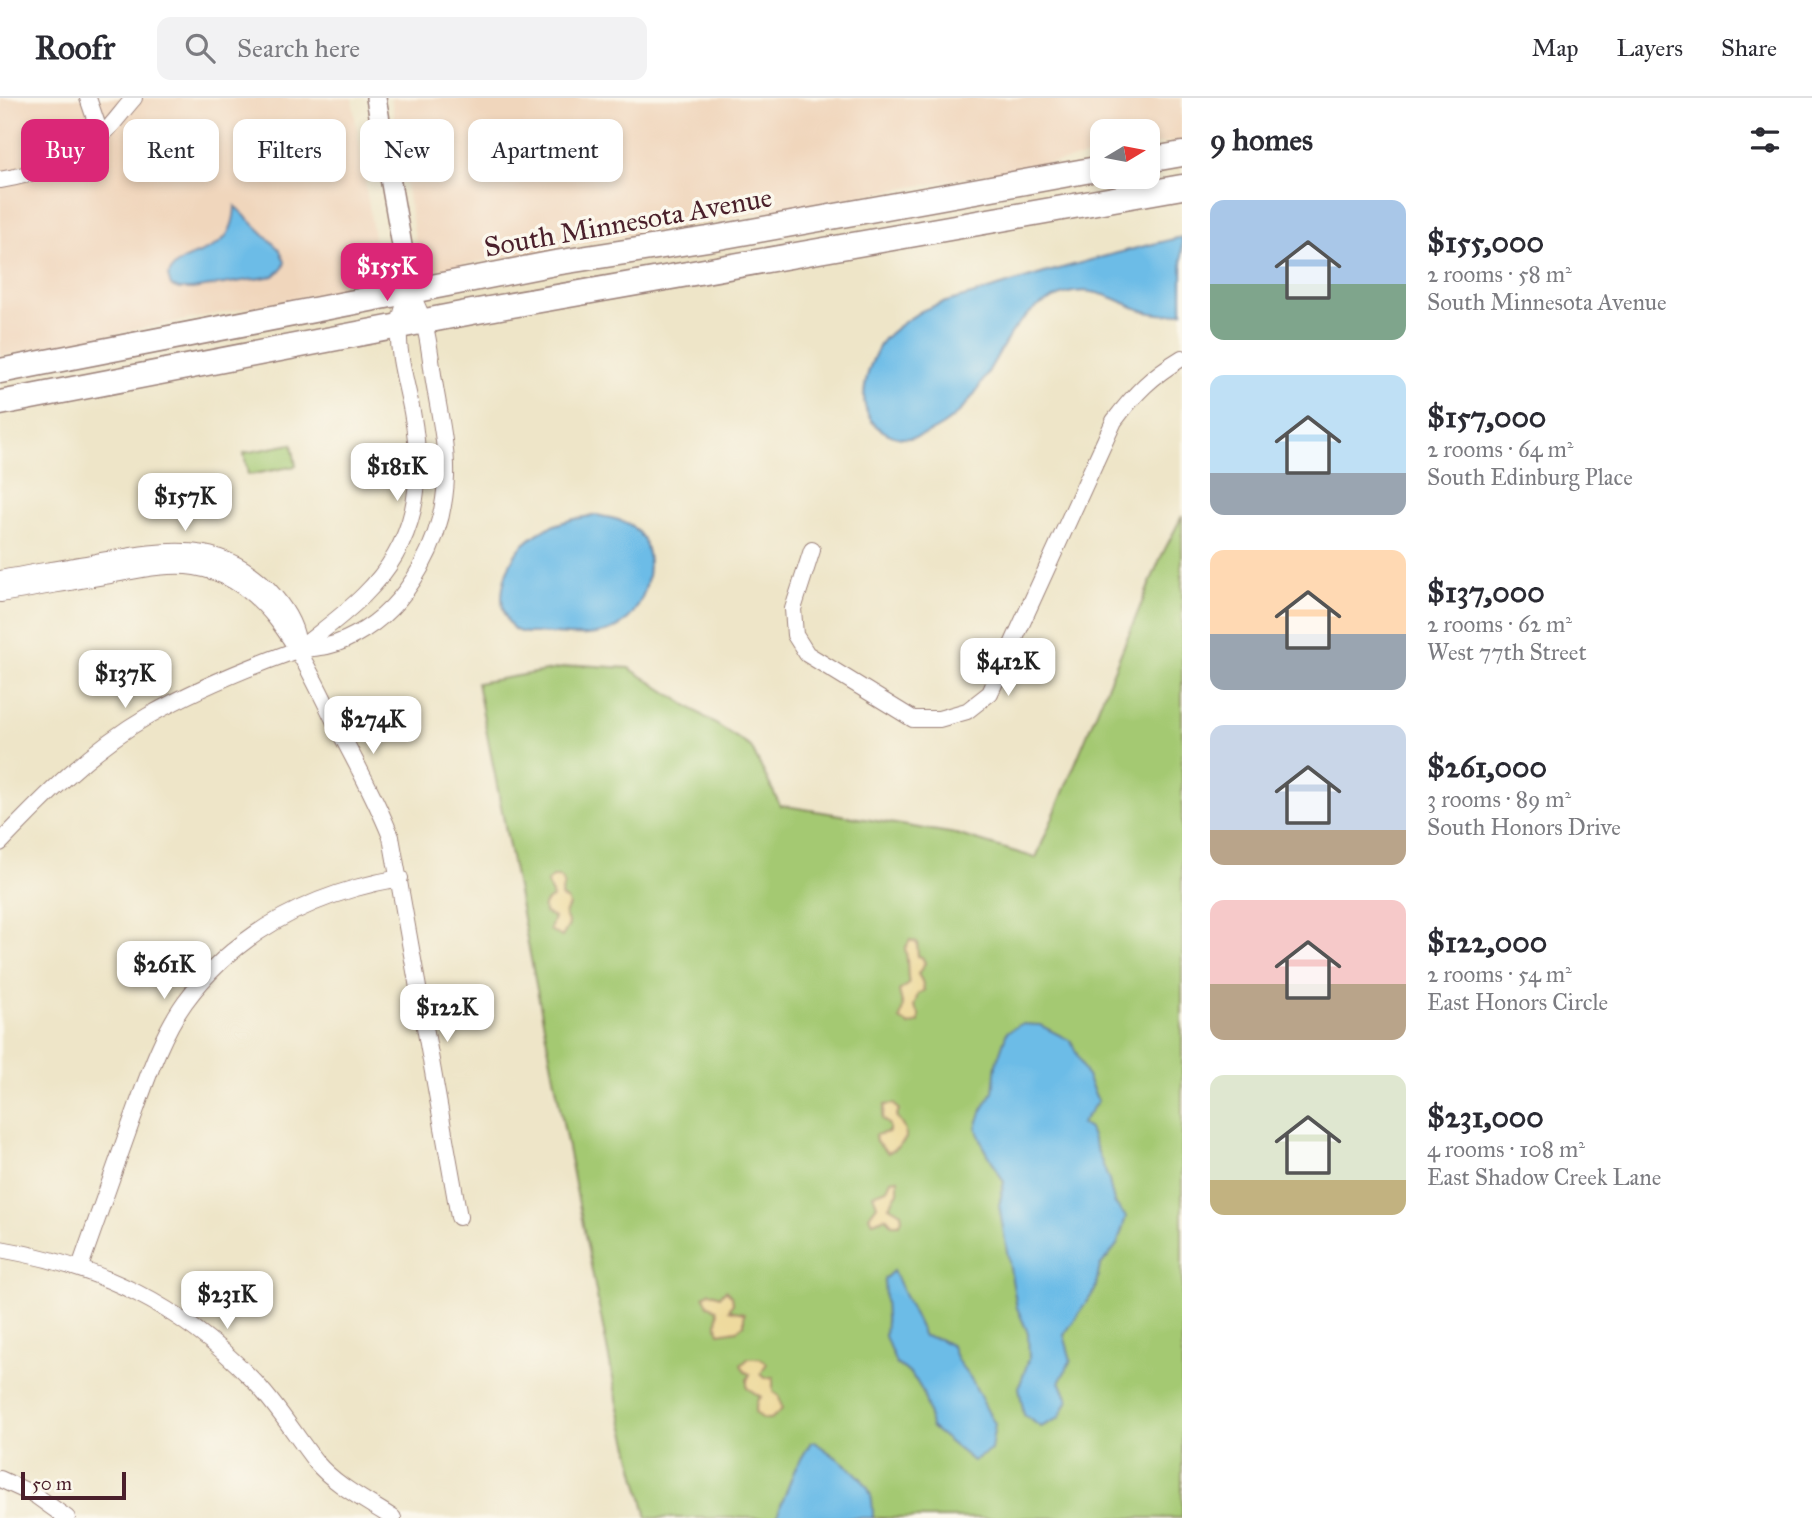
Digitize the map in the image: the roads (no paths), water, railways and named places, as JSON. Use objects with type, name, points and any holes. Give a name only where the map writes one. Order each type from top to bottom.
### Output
[{"type":"main road","points":[[1160,158],[1182,154]]},
{"type":"main road","name":"South Minnesota Avenue","points":[[0,370],[410,290],[1090,170]]},
{"type":"main road","points":[[0,403],[423,321],[1182,187]]},
{"type":"street","points":[[88,98],[95,119]]},
{"type":"street","points":[[109,127],[134,98]]},
{"type":"street","points":[[0,843],[52,788],[103,747],[147,717],[210,686],[298,650],[340,643],[373,624],[402,595],[417,575],[430,548],[444,500],[446,454],[423,321],[410,290],[376,98]]},
{"type":"street","points":[[0,180],[21,175]]},
{"type":"street","points":[[298,650],[377,582],[391,563],[410,523],[418,490],[418,451],[399,326],[410,290]]},
{"type":"street","points":[[811,550],[793,609],[795,635],[807,654],[913,719],[939,719],[967,711],[990,694],[1114,421],[1155,374],[1182,358]]},
{"type":"street","points":[[0,579],[155,552],[212,555],[246,570],[277,599],[296,634],[298,650]]},
{"type":"street","points":[[0,594],[156,567],[208,569],[238,583],[252,594],[298,650],[386,823],[395,852],[459,1217]]},
{"type":"street","points":[[80,1267],[138,1102],[167,1032],[208,974],[258,930],[291,912],[348,889],[400,878]]},
{"type":"street","points":[[0,1249],[80,1267],[146,1296],[203,1334],[251,1377],[328,1474],[393,1518]]},
{"type":"street","points":[[0,1479],[35,1495],[67,1518]]},
{"type":"water","points":[[235,206],[280,250],[285,262],[283,268],[274,276],[192,289],[171,286],[168,276],[175,266],[217,245],[226,236],[232,224]]},
{"type":"water","points":[[1182,237],[1182,312],[1147,312],[1100,294],[1083,291],[1064,294],[1042,304],[1014,329],[973,396],[943,425],[923,435],[901,438],[880,429],[871,421],[864,400],[871,364],[888,335],[918,313],[939,304],[1054,270]]},
{"type":"water","points":[[596,515],[626,523],[643,539],[649,566],[643,595],[636,608],[618,627],[599,634],[525,633],[515,630],[507,619],[502,597],[506,573],[517,553],[539,532],[567,521]]},
{"type":"water","points":[[1021,1024],[1040,1025],[1071,1041],[1098,1101],[1081,1124],[1089,1129],[1114,1202],[1126,1217],[1117,1245],[1100,1266],[1095,1290],[1064,1335],[1071,1360],[1060,1381],[1068,1400],[1059,1418],[1041,1427],[1024,1415],[1019,1387],[1029,1359],[1028,1333],[1017,1308],[999,1206],[1004,1182],[976,1127],[993,1092],[996,1064],[1007,1032]]},
{"type":"water","points":[[893,1271],[924,1336],[939,1339],[952,1346],[995,1424],[991,1450],[973,1461],[931,1427],[922,1390],[912,1376],[896,1364],[885,1336],[884,1279]]},
{"type":"water","points":[[811,1442],[815,1442],[838,1459],[862,1480],[871,1496],[873,1518],[776,1518],[795,1469]]}]
